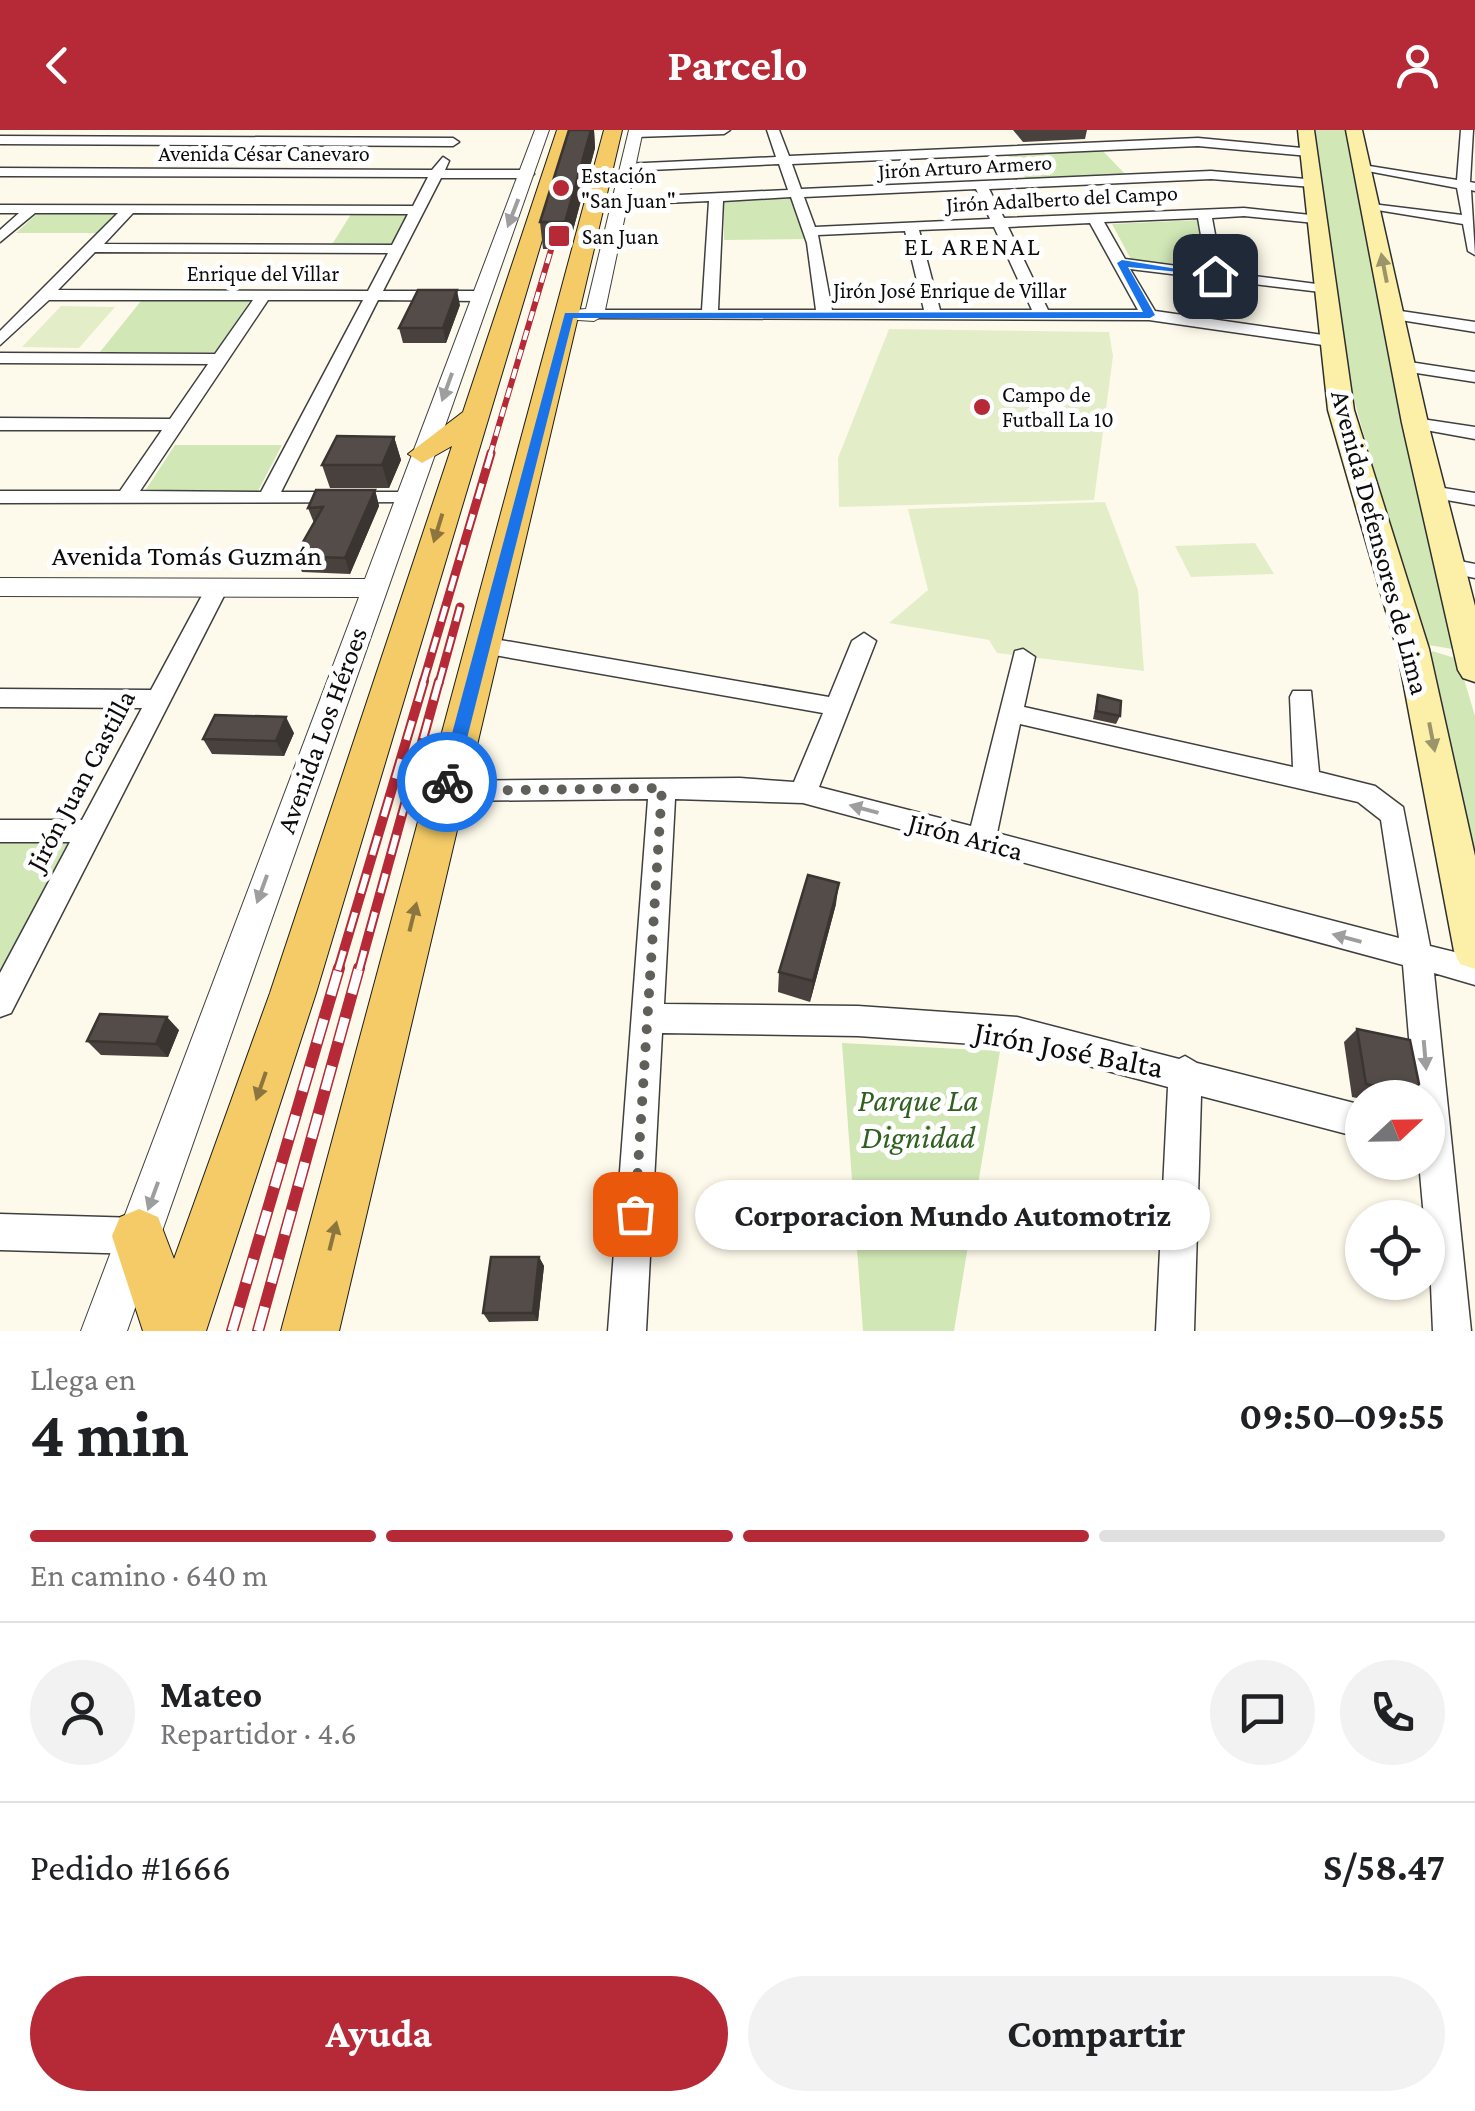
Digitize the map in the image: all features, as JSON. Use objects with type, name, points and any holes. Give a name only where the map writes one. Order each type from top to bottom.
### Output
[{"type":"main road","name":"Avenida Los Héroes","points":[[175,1331],[293,993],[566,130]]},
{"type":"main road","name":"Avenida Defensores de Lima","points":[[1354,130],[1431,492],[1462,568],[1474,662]]},
{"type":"main road","points":[[310,1331],[482,645],[581,315],[628,131]]},
{"type":"main road","name":"Avenida Defensores de Lima","points":[[1308,141],[1341,410],[1422,687],[1475,951]]},
{"type":"main road","points":[[422,454],[473,418]]},
{"type":"main road","points":[[139,1236],[175,1331]]},
{"type":"street","points":[[0,162],[41,130]]},
{"type":"street","name":"Avenida Los Héroes","points":[[104,1331],[542,130]]},
{"type":"street","points":[[581,315],[620,201],[628,166],[628,131],[724,130]]},
{"type":"street","points":[[773,130],[810,231],[826,315]]},
{"type":"street","points":[[1089,130],[1147,191]]},
{"type":"street","points":[[1468,130],[1470,221],[1475,251]]},
{"type":"street","points":[[0,140],[456,136],[268,497]]},
{"type":"street","points":[[628,166],[786,160],[1120,162],[1218,142],[1308,141]]},
{"type":"street","name":"Jirón Arturo Armero","points":[[620,201],[981,185],[1005,162],[1120,162],[1312,183]]},
{"type":"street","points":[[1363,169],[1469,186]]},
{"type":"street","name":"Avenida César Canevaro","points":[[0,172],[528,174]]},
{"type":"street","points":[[981,185],[1044,316]]},
{"type":"street","points":[[710,314],[716,197]]},
{"type":"street","points":[[1159,203],[1171,216]]},
{"type":"street","points":[[1372,208],[1470,221]]},
{"type":"street","points":[[0,209],[417,210]]},
{"type":"street","points":[[0,238],[32,209]]},
{"type":"street","points":[[0,340],[130,210]]},
{"type":"street","name":"Jirón Adalberto del Campo","points":[[810,231],[1244,212],[1315,220]]},
{"type":"street","points":[[1204,214],[1215,276]]},
{"type":"street","points":[[1095,219],[1150,315]]},
{"type":"street","points":[[911,227],[933,315]]},
{"type":"street","points":[[91,248],[398,249]]},
{"type":"street","points":[[1122,263],[1324,290]]},
{"type":"street","name":"Enrique del Villar","points":[[45,295],[480,296]]},
{"type":"street","points":[[126,497],[264,295]]},
{"type":"street","name":"Jirón José Enrique de Villar","points":[[581,315],[1150,315],[1330,341]]},
{"type":"street","points":[[1394,316],[1475,327]]},
{"type":"street","points":[[0,358],[221,359]]},
{"type":"street","points":[[1403,366],[1475,378]]},
{"type":"street","points":[[1414,423],[1475,433]]},
{"type":"street","points":[[0,424],[176,425]]},
{"type":"street","points":[[1431,492],[1475,499]]},
{"type":"street","points":[[0,497],[406,498]]},
{"type":"street","name":"Avenida Tomás Guzmán","points":[[0,587],[373,588]]},
{"type":"street","name":"Jirón Juan Castilla","points":[[2,995],[218,588]]},
{"type":"street","points":[[803,793],[864,640]]},
{"type":"street","points":[[482,645],[837,707]]},
{"type":"street","points":[[982,840],[1023,657]]},
{"type":"street","points":[[1302,697],[1307,780]]},
{"type":"street","points":[[0,698],[159,699]]},
{"type":"street","points":[[1011,713],[1366,794],[1383,803],[1396,820],[1417,957],[1426,1080]]},
{"type":"street","points":[[627,1331],[662,788]]},
{"type":"street","name":"Jirón Arica","points":[[445,791],[662,788],[803,793],[1475,971]]},
{"type":"street","points":[[0,831],[90,830]]},
{"type":"street","name":"Jirón José Balta","points":[[648,1018],[858,1021],[1000,1030],[1185,1072],[1345,1117]]},
{"type":"street","points":[[1175,1331],[1185,1072]]},
{"type":"street","points":[[1435,1180],[1452,1331]]},
{"type":"street","points":[[0,1232],[139,1236]]},
{"type":"green space","points":[[1315,130],[1349,130],[1459,650],[1422,644],[1340,349]]},
{"type":"green space","points":[[1102,150],[1127,176],[1028,181],[1007,154]]},
{"type":"green space","points":[[795,197],[808,239],[724,240],[724,199]]},
{"type":"green space","points":[[353,211],[409,211],[391,246],[331,246]]},
{"type":"green space","points":[[39,212],[118,212],[97,233],[16,233]]},
{"type":"green space","points":[[1199,220],[1205,272],[1133,263],[1112,224]]},
{"type":"green space","points":[[141,301],[250,301],[215,352],[100,352]]},
{"type":"green space","points":[[61,306],[115,307],[79,348],[22,347]]},
{"type":"green space","name":"Campo de Futball La 10","points":[[889,329],[1109,332],[1113,356],[1094,500],[839,507],[838,458]]},
{"type":"green space","points":[[175,445],[282,445],[258,491],[145,491]]},
{"type":"green space","points":[[1105,502],[1138,590],[1144,671],[997,653],[989,640],[889,623],[928,590],[908,509]]},
{"type":"green space","points":[[1255,543],[1274,574],[1191,577],[1175,546]]},
{"type":"green space","points":[[1432,651],[1458,659],[1475,716],[1475,864],[1429,657]]},
{"type":"green space","points":[[0,842],[71,842],[0,975]]},
{"type":"green space","name":"Parque La Dignidad","points":[[842,1043],[1000,1051],[954,1331],[863,1331]]},
{"type":"building","points":[[569,130],[591,130],[565,222],[540,222]]},
{"type":"building","points":[[418,290],[457,290],[443,328],[399,328]]},
{"type":"building","points":[[337,436],[394,437],[382,465],[322,465]]},
{"type":"building","points":[[316,490],[375,490],[345,558],[295,556],[323,507],[308,508]]},
{"type":"building","points":[[1098,695],[1121,701],[1120,716],[1096,711]]},
{"type":"building","points":[[215,715],[286,717],[276,741],[203,739]]},
{"type":"building","points":[[808,875],[839,883],[813,981],[779,972]]},
{"type":"building","points":[[100,1014],[167,1017],[156,1044],[87,1041]]},
{"type":"building","points":[[1357,1029],[1410,1040],[1418,1080],[1365,1080]]},
{"type":"building","points":[[491,1257],[539,1257],[533,1313],[483,1313]]},
{"type":"railway","points":[[490,455],[559,223]]},
{"type":"railway","points":[[423,683],[491,453]]},
{"type":"railway","points":[[439,683],[460,607]]},
{"type":"railway","points":[[338,970],[424,681]]},
{"type":"railway","points":[[359,970],[439,681]]},
{"type":"railway","points":[[232,1331],[339,968]]},
{"type":"railway","points":[[258,1331],[359,968]]},
{"type":"way so far","points":[[447,782],[445,791],[662,788],[635,1214]]},
{"type":"place","name":"Estación \"San Juan\"","points":[[561,188]]},
{"type":"place","name":"San Juan","points":[[559,236]]},
{"type":"place","name":"Campo de Futball La 10","points":[[982,407]]},
{"type":"place","name":"Corporacion Mundo Automotriz","points":[[635,1214]]},
{"type":"district","name":"EL ARENAL","points":[[973,246]]},
{"type":"route","points":[[447,782],[569,315],[1150,315],[1122,263],[1215,276]]}]
